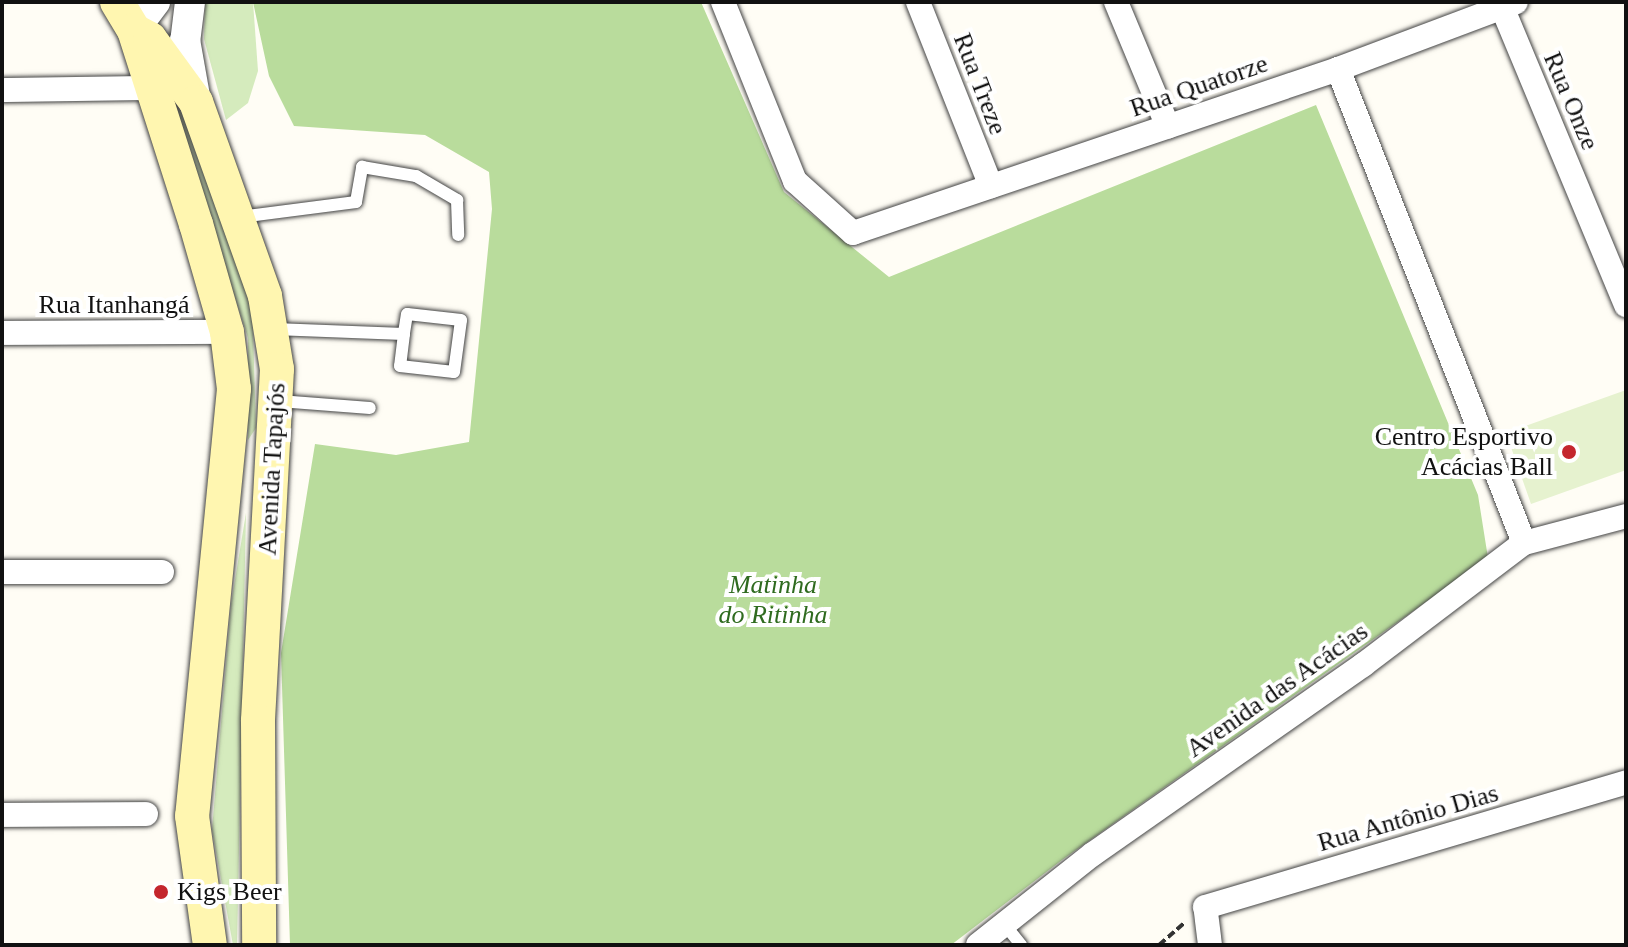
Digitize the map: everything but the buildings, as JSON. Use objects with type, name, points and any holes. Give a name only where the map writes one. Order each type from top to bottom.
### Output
[{"type":"main road","name":"Avenida Tapajós","points":[[125,16],[227,332],[234,389],[192,816],[210,945]]},
{"type":"main road","name":"Avenida Tapajós","points":[[125,16],[150,39],[196,102],[265,296],[271,329],[276,400],[258,721],[259,945]]},
{"type":"main road","points":[[227,469],[254,478],[273,463]]},
{"type":"street","points":[[125,16],[155,2]]},
{"type":"street","points":[[125,16],[154,29],[188,2]]},
{"type":"street","points":[[188,2],[185,40],[196,102]]},
{"type":"street","name":"Rua Quatorze","points":[[723,2],[795,181],[853,233],[1338,69],[1509,5]]},
{"type":"street","name":"Rua Treze","points":[[918,2],[991,186]]},
{"type":"street","points":[[1116,2],[1168,127]]},
{"type":"street","name":"Rua Onze","points":[[1509,5],[1626,305]]},
{"type":"street","points":[[1338,69],[1524,543]]},
{"type":"street","points":[[2,90],[150,88]]},
{"type":"street","name":"Rua Itanhangá","points":[[2,333],[227,332]]},
{"type":"street","name":"Avenida das Acácias","points":[[978,945],[1093,854],[1363,665],[1524,543],[1626,516]]},
{"type":"street","points":[[2,572],[162,572]]},
{"type":"street","name":"Rua Antônio Dias","points":[[1210,945],[1205,907],[1626,782]]},
{"type":"street","points":[[2,815],[146,814]]},
{"type":"lane","points":[[237,218],[356,202],[362,167],[416,176],[457,200],[458,235]]},
{"type":"lane","points":[[407,314],[461,320],[454,372],[400,366],[404,334],[407,314]]},
{"type":"lane","points":[[271,329],[404,334]]},
{"type":"lane","points":[[276,400],[370,408]]},
{"type":"lane","points":[[1005,925],[1021,945]]},
{"type":"green space","points":[[205,2],[253,2],[258,71],[248,103],[226,120],[204,39]]},
{"type":"green space","name":"Matinha do Ritinha","points":[[253,2],[701,2],[784,192],[889,277],[1316,105],[1478,495],[1488,558],[1062,860],[951,945],[290,945],[281,653],[315,444],[396,455],[469,442],[492,209],[489,172],[425,135],[294,126],[269,76]]},
{"type":"green space","points":[[172,102],[189,122],[252,298],[256,428],[248,440],[248,338]]},
{"type":"green space","name":"Centro Esportivo Acácias Ball","points":[[1626,390],[1626,470],[1531,504],[1506,433]]},
{"type":"green space","points":[[246,513],[237,945],[233,945],[212,830],[231,604]]},
{"type":"place","name":"Centro Esportivo Acácias Ball","points":[[1569,452]]},
{"type":"place","name":"Kigs Beer","points":[[161,892]]}]
